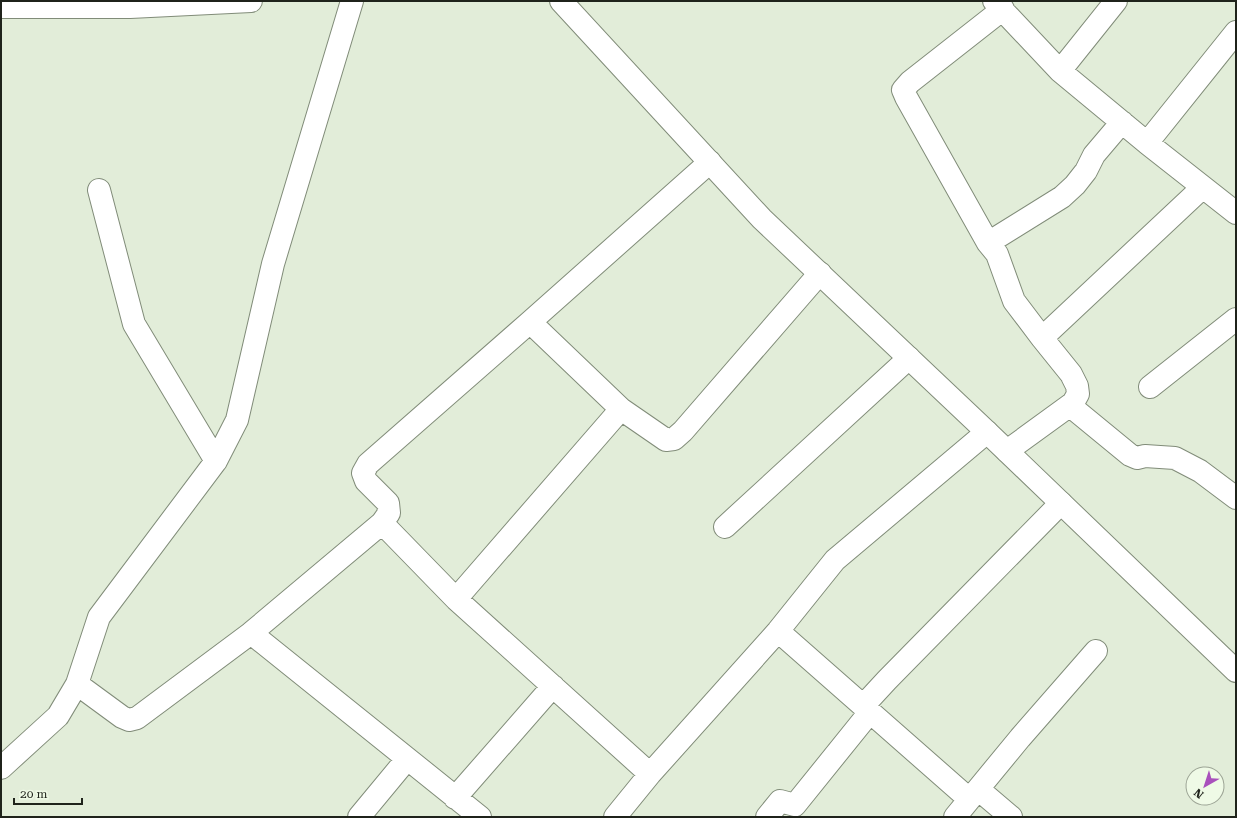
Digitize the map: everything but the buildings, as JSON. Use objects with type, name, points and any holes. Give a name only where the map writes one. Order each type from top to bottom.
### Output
[{"type":"street","points":[[1,7],[130,7],[251,1]]},
{"type":"street","points":[[1,768],[58,716],[77,684],[99,616],[216,461],[237,420],[273,264],[352,1]]},
{"type":"street","points":[[561,1],[762,219],[1236,671]]},
{"type":"street","points":[[1060,71],[1116,1]]},
{"type":"street","points":[[1007,452],[1073,403],[1078,394],[1077,386],[1071,374],[1014,301],[997,254],[988,244],[906,97],[903,90],[910,82],[998,5],[1060,71],[1147,143],[1236,213]]},
{"type":"street","points":[[1147,143],[1236,32]]},
{"type":"street","points":[[988,244],[1067,193],[1086,171],[1094,155],[1122,122]]},
{"type":"street","points":[[77,684],[122,718],[129,720],[137,718],[251,633],[382,523],[388,513],[388,503],[366,481],[363,473],[368,464],[710,162]]},
{"type":"street","points":[[1042,338],[1203,187]]},
{"type":"street","points":[[99,190],[134,324],[216,461]]},
{"type":"street","points":[[530,322],[621,409],[666,440],[674,439],[684,431],[820,273]]},
{"type":"street","points":[[1150,387],[1236,319]]},
{"type":"street","points":[[725,527],[909,358]]},
{"type":"street","points":[[1073,403],[1074,409],[1130,455],[1137,458],[1145,456],[1175,458],[1200,471],[1236,498]]},
{"type":"street","points":[[456,599],[621,409]]},
{"type":"street","points":[[615,817],[650,774],[778,631],[835,560],[987,432]]},
{"type":"street","points":[[767,817],[780,801],[795,805],[887,680],[1061,503]]},
{"type":"street","points":[[382,523],[456,599],[650,774]]},
{"type":"street","points":[[778,631],[867,709],[974,794],[1011,817]]},
{"type":"street","points":[[251,633],[480,817]]},
{"type":"street","points":[[954,817],[1096,651]]},
{"type":"street","points":[[455,798],[553,686]]},
{"type":"street","points":[[359,817],[407,759]]}]
